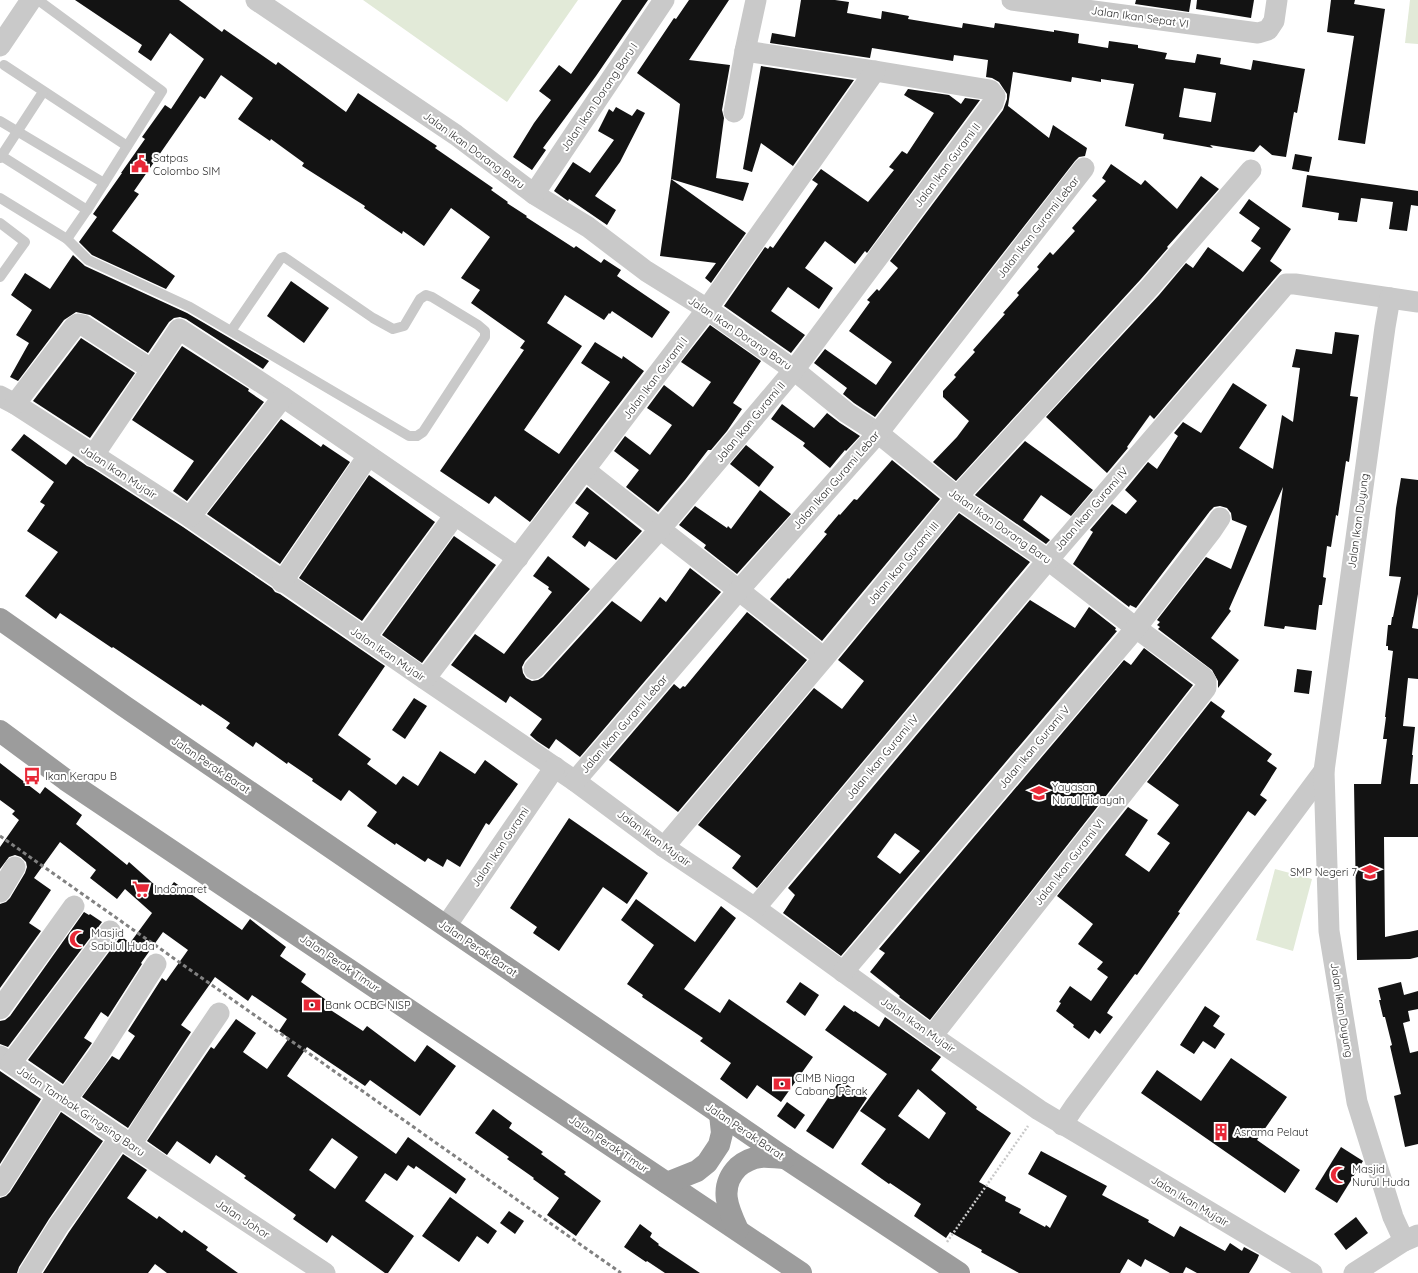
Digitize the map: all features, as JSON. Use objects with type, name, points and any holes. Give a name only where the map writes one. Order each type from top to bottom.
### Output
[{"type":"highway","name":"Jalan Perak Barat","points":[[0,619],[124,706],[720,1114],[959,1273]]},
{"type":"highway","name":"Jalan Perak Timur","points":[[0,731],[66,780],[801,1273]]},
{"type":"highway","points":[[668,1183],[697,1171],[707,1163],[718,1145],[722,1133],[720,1114]]},
{"type":"highway","points":[[738,1230],[727,1203],[727,1187],[731,1174],[749,1159],[760,1157],[785,1158]]},
{"type":"street","points":[[2,56],[31,0]]},
{"type":"street","name":"Jalan Ikan Dorang Baru","points":[[256,0],[456,135],[534,194],[588,227],[646,271],[707,309],[794,370],[848,413],[878,433],[957,497],[1048,560],[1136,628],[1203,677],[1206,681],[1206,688]]},
{"type":"street","name":"Jalan Ikan Dorang Baru I","points":[[534,194],[664,0]]},
{"type":"street","points":[[734,112],[756,0]]},
{"type":"street","name":"Jalan Ikan Sepat VI","points":[[1012,0],[1258,33],[1268,30],[1274,20],[1277,0]]},
{"type":"street","points":[[745,51],[876,70]]},
{"type":"street","name":"Jalan Ikan Gurami II","points":[[534,669],[660,529],[794,370],[993,103],[995,96],[990,90],[876,70]]},
{"type":"street","name":"Jalan Ikan Gurami I","points":[[425,679],[707,309],[876,70]]},
{"type":"street","name":"Jalan Ikan Gurami Lebar","points":[[575,781],[739,590],[878,433],[1084,168]]},
{"type":"street","name":"Jalan Ikan Gurami III","points":[[664,847],[824,658],[957,497],[1150,287],[1251,170]]},
{"type":"street","name":"Jalan Ikan Gurami IV","points":[[755,908],[1048,560],[1286,284],[1295,284],[1390,298]]},
{"type":"street","points":[[1390,298],[1418,302]]},
{"type":"street","name":"Jalan Ikan Duyung","points":[[1390,298],[1382,342],[1324,771],[1329,931],[1358,1102],[1393,1218],[1411,1238]]},
{"type":"street","points":[[7,400],[78,324],[83,325],[151,369]]},
{"type":"street","points":[[93,456],[179,329],[283,397],[518,558]]},
{"type":"street","points":[[190,517],[283,397]]},
{"type":"street","name":"Jalan Ikan Mujair","points":[[7,400],[190,517],[282,582],[440,688],[493,726],[575,781],[664,847],[755,908],[932,1036],[1062,1125],[1312,1273]]},
{"type":"street","points":[[282,582],[368,456]]},
{"type":"street","points":[[585,470],[824,658]]},
{"type":"street","points":[[365,638],[455,515]]},
{"type":"street","name":"Jalan Ikan Gurami V","points":[[843,972],[1136,628],[1220,518]]},
{"type":"street","name":"Jalan Ikan Gurami VI","points":[[932,1036],[1206,688]]},
{"type":"street","name":"Jalan Ikan Gurami","points":[[446,926],[554,767]]},
{"type":"street","name":"Jalan Ikan Duyung","points":[[1062,1125],[1324,771]]},
{"type":"street","points":[[0,892],[15,867]]},
{"type":"street","points":[[0,1009],[74,906]]},
{"type":"street","points":[[3,1059],[110,931]]},
{"type":"street","points":[[0,1186],[62,1098],[97,1057],[156,964]]},
{"type":"street","points":[[29,1273],[59,1224],[153,1110],[219,1013]]},
{"type":"street","name":"Jalan Tambak Gringsing Baru","points":[[3,1059],[162,1165]]},
{"type":"street","name":"Jalan Johor","points":[[162,1165],[325,1273]]},
{"type":"street","points":[[1354,1273],[1411,1238]]},
{"type":"lane","points":[[38,0],[162,91],[67,239]]},
{"type":"lane","points":[[2,56],[43,92],[127,146]]},
{"type":"lane","points":[[43,92],[0,156],[87,210]]},
{"type":"lane","points":[[0,121],[104,183]]},
{"type":"lane","points":[[0,198],[67,239],[88,260],[190,307],[409,436],[417,436],[423,432],[486,336],[485,331],[478,325],[432,297],[426,295],[420,300],[404,326],[393,329],[373,318],[284,257],[281,258],[231,331]]},
{"type":"lane","points":[[0,223],[25,242],[0,277]]},
{"type":"path","points":[[936,1258],[1040,1110]]},
{"type":"green space","points":[[363,0],[578,0],[507,102]]},
{"type":"green space","points":[[1410,0],[1418,0],[1418,44],[1405,43]]},
{"type":"green space","points":[[1275,869],[1312,879],[1293,951],[1256,940]]},
{"type":"building","points":[[75,0],[179,0],[222,32],[224,29],[276,65],[278,62],[346,112],[358,93],[437,146],[435,148],[493,188],[491,190],[527,216],[526,217],[574,248],[576,246],[601,263],[604,259],[621,270],[617,276],[670,312],[652,338],[612,311],[604,320],[565,295],[547,323],[582,346],[524,430],[559,454],[610,382],[581,363],[595,342],[622,359],[623,356],[644,371],[530,522],[495,496],[489,504],[440,471],[524,350],[520,348],[525,341],[471,303],[480,290],[461,278],[490,237],[451,208],[424,246],[403,231],[402,234],[364,208],[365,206],[302,166],[304,163],[271,139],[270,141],[238,119],[253,98],[221,75],[205,99],[200,96],[134,191],[139,194],[112,231],[175,276],[166,289],[92,255],[79,242],[97,217],[93,214],[145,139],[142,137],[165,105],[171,109],[204,59],[170,33],[151,61],[138,52],[142,45]]},
{"type":"building","points":[[622,0],[648,0],[596,76],[543,148],[546,150],[532,170],[513,157],[534,123],[551,100],[539,91],[559,65],[571,74]]},
{"type":"building","points":[[689,0],[729,0],[689,60],[730,65],[722,110],[724,118],[716,178],[749,183],[743,201],[671,179],[680,104],[637,73],[674,18],[676,19]]},
{"type":"building","points":[[801,0],[835,0],[849,2],[847,13],[881,19],[882,11],[909,16],[908,19],[962,28],[963,23],[994,28],[995,23],[1054,32],[1054,30],[1079,34],[1078,43],[1108,48],[1109,41],[1138,45],[1138,48],[1167,53],[1165,59],[1195,63],[1197,54],[1221,58],[1220,64],[1251,70],[1253,60],[1305,69],[1297,113],[1294,112],[1286,157],[1272,155],[1260,145],[1254,152],[1210,145],[1213,148],[1163,139],[1164,134],[1125,126],[1134,84],[1101,79],[1101,82],[1072,77],[1071,82],[1013,72],[1008,106],[1049,138],[1053,125],[1087,148],[1085,156],[1079,157],[1075,161],[875,417],[843,394],[847,388],[814,363],[825,349],[876,385],[892,362],[849,331],[870,302],[867,300],[877,289],[879,291],[898,268],[890,261],[1003,110],[1007,99],[1007,94],[999,82],[992,78],[986,77],[988,60],[954,55],[953,61],[872,48],[870,58],[770,43],[772,33],[795,37]],"holes":[[[1184,88],[1216,93],[1211,122],[1179,117]]]},
{"type":"building","points":[[1136,0],[1191,0],[1189,12],[1135,4]]},
{"type":"building","points":[[1197,0],[1254,0],[1251,18],[1196,9]]},
{"type":"building","points":[[1331,0],[1355,0],[1354,4],[1385,9],[1365,144],[1338,140],[1354,36],[1327,32]]},
{"type":"building","points":[[761,66],[854,80],[793,166],[761,143],[752,172],[743,169]]},
{"type":"building","points":[[908,89],[949,95],[961,104],[965,98],[980,100],[867,253],[865,251],[855,264],[825,241],[805,268],[833,288],[819,309],[788,287],[771,311],[805,335],[791,353],[724,306],[765,247],[768,249],[770,246],[773,248],[818,184],[812,180],[821,169],[868,202],[894,170],[889,167],[902,151],[907,154],[934,113],[904,95]]},
{"type":"building","points":[[616,107],[632,116],[637,109],[645,113],[620,162],[595,196],[616,210],[607,225],[569,199],[568,201],[554,191],[573,162],[590,173],[614,140],[598,131],[609,109],[613,112]]},
{"type":"building","points":[[1295,154],[1312,157],[1309,172],[1292,169]]},
{"type":"building","points":[[1111,164],[1141,185],[1145,180],[1177,209],[1201,176],[1219,189],[1167,247],[1168,248],[1141,279],[956,481],[933,462],[957,437],[969,421],[943,397],[943,391],[956,377],[954,375],[975,352],[973,350],[1005,314],[1003,313],[1019,295],[1017,293],[1039,269],[1037,267],[1050,252],[1053,255],[1075,231],[1072,228],[1097,200],[1092,196],[1106,181],[1102,178]]},
{"type":"building","points":[[1307,175],[1418,191],[1418,206],[1411,205],[1407,231],[1389,229],[1393,202],[1361,198],[1357,222],[1338,220],[1339,213],[1302,207]]},
{"type":"building","points":[[671,179],[746,233],[711,283],[705,278],[716,263],[660,256]]},
{"type":"building","points":[[1249,199],[1291,229],[1270,261],[1282,270],[1154,419],[1150,415],[1127,447],[1128,448],[1107,473],[1046,417],[1159,295],[1186,263],[1193,268],[1208,247],[1243,272],[1261,248],[1251,241],[1260,228],[1239,213]]},
{"type":"building","points":[[73,255],[85,266],[187,313],[269,361],[263,369],[186,319],[180,317],[174,318],[169,322],[148,353],[90,315],[76,312],[64,320],[18,381],[10,377],[29,343],[16,335],[32,310],[11,295],[25,273],[50,289]]},
{"type":"building","points":[[291,281],[329,308],[304,343],[267,316]]},
{"type":"building","points":[[710,325],[761,361],[733,403],[742,409],[727,431],[711,450],[708,450],[658,512],[626,487],[639,470],[614,451],[625,436],[650,455],[672,425],[647,408],[664,385],[693,407],[711,382],[681,362]]},
{"type":"building","points":[[1335,332],[1359,335],[1350,396],[1358,397],[1349,462],[1346,461],[1338,516],[1336,515],[1331,547],[1327,546],[1323,577],[1326,578],[1322,605],[1319,605],[1316,630],[1285,626],[1284,629],[1264,626],[1283,487],[1229,609],[1231,611],[1211,638],[1239,660],[1218,688],[1218,681],[1212,670],[1158,629],[1160,627],[1157,625],[1160,622],[1157,620],[1206,557],[1231,569],[1247,526],[1232,520],[1231,513],[1227,508],[1220,506],[1214,507],[1210,511],[1136,608],[1130,605],[1129,607],[1073,564],[1093,532],[1090,530],[1112,504],[1126,514],[1137,501],[1125,490],[1148,462],[1157,469],[1178,436],[1174,433],[1183,422],[1201,433],[1233,383],[1267,405],[1239,448],[1273,469],[1282,415],[1293,422],[1300,368],[1292,367],[1296,349],[1332,354]]},
{"type":"building","points":[[81,338],[135,373],[90,438],[33,401]]},
{"type":"building","points":[[182,346],[249,389],[248,391],[264,402],[187,501],[173,491],[194,461],[132,420]]},
{"type":"building","points":[[782,404],[814,428],[827,413],[860,436],[846,451],[845,450],[830,468],[803,446],[805,443],[771,419]]},
{"type":"building","points":[[281,419],[321,447],[323,444],[350,462],[280,564],[207,514]]},
{"type":"building","points":[[24,434],[66,465],[73,456],[92,468],[183,527],[272,588],[275,592],[385,666],[338,735],[371,759],[367,764],[396,785],[403,776],[418,786],[440,751],[475,774],[485,760],[518,784],[489,825],[486,823],[460,867],[447,859],[443,867],[428,858],[425,862],[396,843],[395,845],[367,826],[377,812],[349,790],[341,801],[312,781],[313,779],[288,762],[287,764],[256,742],[253,747],[226,728],[230,723],[202,704],[201,706],[60,613],[56,619],[25,596],[58,552],[27,531],[45,505],[40,502],[54,482],[11,450]]},
{"type":"building","points":[[1025,441],[1093,490],[1071,516],[1041,495],[1023,520],[1050,540],[1046,544],[975,495]]},
{"type":"building","points":[[746,445],[774,467],[759,487],[730,464]]},
{"type":"building","points":[[892,460],[940,499],[822,641],[770,599],[827,534],[824,532],[839,514],[840,515],[854,499],[857,500]]},
{"type":"building","points":[[369,475],[435,522],[362,621],[299,578]]},
{"type":"building","points":[[1401,478],[1418,480],[1418,594],[1412,628],[1418,629],[1418,679],[1408,678],[1403,726],[1415,727],[1410,784],[1418,784],[1418,837],[1384,837],[1385,937],[1418,930],[1418,957],[1410,959],[1357,960],[1354,784],[1381,784],[1387,739],[1383,739],[1393,651],[1388,650],[1388,646],[1386,646],[1388,625],[1391,625],[1401,577],[1389,576],[1396,508]]},
{"type":"building","points":[[587,487],[642,531],[616,560],[589,541],[585,547],[572,537],[589,513],[575,503]]},
{"type":"building","points":[[760,490],[791,514],[737,574],[704,548],[706,545],[679,525],[695,506],[727,528],[728,526],[731,529]]},
{"type":"building","points":[[959,513],[1030,562],[757,888],[732,868],[741,856],[698,825],[814,688],[842,709],[864,681],[838,660]]},
{"type":"building","points":[[454,536],[496,565],[422,663],[382,635]]},
{"type":"building","points":[[548,556],[590,589],[525,661],[522,667],[523,673],[526,678],[532,681],[543,677],[612,601],[641,622],[660,597],[666,602],[690,568],[721,592],[580,757],[556,739],[549,749],[537,741],[530,735],[542,719],[510,696],[506,703],[451,665],[475,634],[504,654],[552,592],[548,589],[549,587],[533,576]]},
{"type":"building","points":[[1030,600],[1075,628],[1089,607],[1116,628],[1115,630],[1117,631],[841,956],[783,913],[795,895],[788,888]],"holes":[[[895,833],[920,851],[900,874],[877,857]]]},
{"type":"building","points":[[747,612],[807,660],[678,812],[609,760],[674,684],[680,689],[683,686],[685,687]]},
{"type":"building","points":[[1144,648],[1193,685],[930,1020],[899,997],[900,996],[870,972],[885,953],[879,949],[1124,660],[1131,665]]},
{"type":"building","points":[[1297,669],[1312,671],[1309,694],[1294,692]]},
{"type":"building","points":[[414,698],[427,706],[405,739],[392,730]]},
{"type":"building","points":[[1211,701],[1225,711],[1221,717],[1272,754],[1267,761],[1277,768],[1260,795],[1267,800],[1255,816],[1248,811],[1178,912],[1180,913],[1137,975],[1135,974],[1110,1008],[1107,1013],[1113,1017],[1100,1034],[1095,1030],[1089,1039],[1073,1027],[1074,1025],[1056,1011],[1061,1003],[1059,1002],[1070,986],[1091,1001],[1108,977],[1097,969],[1103,962],[1078,944],[1093,924],[1057,896],[1128,807],[1148,820],[1125,855],[1149,872],[1170,843],[1157,834],[1179,805],[1147,782]]},
{"type":"building","points":[[0,763],[40,794],[45,787],[82,815],[76,824],[127,865],[129,862],[165,894],[174,882],[242,930],[250,919],[286,947],[280,956],[306,974],[301,982],[332,1004],[329,1009],[363,1031],[367,1026],[415,1062],[427,1045],[456,1066],[420,1116],[370,1080],[365,1086],[307,1047],[287,1076],[396,1154],[408,1137],[466,1179],[456,1194],[416,1166],[414,1169],[408,1165],[397,1181],[385,1173],[365,1201],[414,1236],[388,1273],[385,1273],[332,1235],[327,1243],[293,1219],[296,1215],[244,1178],[246,1176],[216,1155],[210,1164],[177,1141],[167,1155],[147,1141],[211,1047],[214,1049],[236,1019],[256,1033],[243,1052],[267,1069],[289,1038],[279,1031],[287,1019],[252,995],[248,1001],[215,977],[181,1025],[191,1032],[128,1128],[82,1097],[112,1056],[119,1060],[135,1036],[128,1031],[162,978],[166,981],[188,950],[163,932],[141,963],[142,964],[108,1017],[101,1012],[84,1038],[92,1043],[63,1084],[28,1060],[121,936],[130,943],[152,913],[125,889],[117,899],[90,878],[96,870],[60,842],[34,878],[51,890],[29,923],[41,931],[0,988],[0,904],[6,902],[10,898],[27,867],[26,862],[21,857],[15,855],[9,857],[0,869],[0,847],[19,820],[12,814],[15,811],[0,800]],"holes":[[[332,1138],[358,1157],[335,1189],[309,1170]]]},
{"type":"building","points":[[569,818],[648,873],[627,904],[603,887],[559,951],[533,933],[537,927],[510,908]]},
{"type":"building","points":[[636,899],[695,942],[721,906],[736,918],[684,989],[720,1013],[729,999],[813,1057],[781,1102],[757,1085],[747,1099],[720,1079],[731,1063],[700,1041],[703,1038],[642,997],[643,995],[627,984],[654,945],[621,920]]},
{"type":"building","points":[[84,912],[102,922],[8,1047],[0,1044],[0,1021],[5,1020],[10,1016]]},
{"type":"building","points":[[800,982],[819,995],[805,1016],[786,1002]]},
{"type":"building","points":[[1401,982],[1404,995],[1418,991],[1418,1009],[1408,1011],[1410,1021],[1403,1023],[1410,1053],[1418,1051],[1418,1144],[1405,1147],[1394,1096],[1401,1094],[1390,1046],[1392,1045],[1385,1017],[1383,1017],[1378,988]]},
{"type":"building","points":[[844,1005],[879,1027],[885,1017],[941,1057],[931,1070],[977,1107],[976,1109],[1011,1133],[979,1182],[1006,1197],[1005,1201],[1021,1209],[1019,1213],[1045,1227],[1046,1225],[1050,1228],[1067,1196],[1028,1174],[1041,1151],[1107,1186],[1102,1195],[1149,1220],[1148,1222],[1174,1237],[1180,1226],[1225,1251],[1230,1243],[1242,1251],[1244,1247],[1259,1255],[1257,1260],[1249,1273],[1197,1273],[1186,1267],[1183,1273],[1170,1273],[1145,1259],[1141,1267],[1128,1259],[1120,1273],[1019,1273],[981,1252],[982,1250],[950,1232],[946,1238],[914,1216],[921,1204],[861,1164],[886,1129],[860,1111],[887,1074],[825,1030]],"holes":[[[918,1089],[946,1113],[929,1139],[898,1116]]]},
{"type":"building","points":[[1205,1006],[1220,1016],[1213,1026],[1225,1034],[1215,1049],[1203,1041],[1194,1054],[1180,1045]]},
{"type":"building","points":[[1231,1058],[1287,1097],[1257,1140],[1300,1170],[1285,1193],[1141,1093],[1157,1070],[1201,1101]]},
{"type":"building","points":[[0,1071],[41,1099],[0,1164]]},
{"type":"building","points":[[840,1080],[867,1098],[833,1149],[806,1131]]},
{"type":"building","points":[[787,1102],[805,1115],[795,1129],[777,1116]]},
{"type":"building","points":[[493,1109],[512,1123],[509,1128],[543,1152],[541,1154],[566,1172],[564,1174],[601,1201],[576,1236],[547,1215],[559,1198],[507,1159],[509,1157],[475,1133]]},
{"type":"building","points":[[61,1112],[103,1141],[49,1219],[19,1267],[17,1273],[0,1273],[0,1198],[6,1196],[10,1192]]},
{"type":"building","name":"Masjid Nurul Huda","points":[[1341,1147],[1363,1161],[1337,1203],[1315,1189]]},
{"type":"building","points":[[123,1154],[147,1170],[127,1198],[157,1219],[159,1216],[182,1233],[184,1230],[208,1247],[206,1250],[238,1273],[167,1273],[155,1264],[148,1273],[43,1273],[69,1232]]},
{"type":"building","points":[[450,1197],[497,1231],[488,1244],[477,1236],[459,1262],[422,1236]]},
{"type":"building","points":[[509,1211],[524,1221],[515,1234],[500,1223]]},
{"type":"building","points":[[1356,1217],[1368,1233],[1346,1250],[1334,1234]]},
{"type":"building","points":[[640,1224],[652,1233],[650,1237],[659,1244],[658,1245],[700,1273],[665,1273],[624,1247]]},
{"type":"railway","points":[[0,836],[621,1273]]},
{"type":"place","name":"Satpas Colombo SIM","points":[[140,164]]},
{"type":"place","name":"Ikan Kerapu B","points":[[32,776]]},
{"type":"place","name":"Yayasan Nurul Hidayah","points":[[1039,793]]},
{"type":"place","name":"SMP Negeri 7","points":[[1370,872]]},
{"type":"place","name":"Indomaret","points":[[141,889]]},
{"type":"place","name":"Masjid Sabilul Huda","points":[[78,939]]},
{"type":"place","name":"Bank OCBC NISP","points":[[312,1005]]},
{"type":"place","name":"CIMB Niaga Cabang Perak","points":[[782,1084]]},
{"type":"place","name":"Asrama Pelaut","points":[[1221,1132]]},
{"type":"place","name":"Masjid Nurul Huda","points":[[1339,1175]]}]
